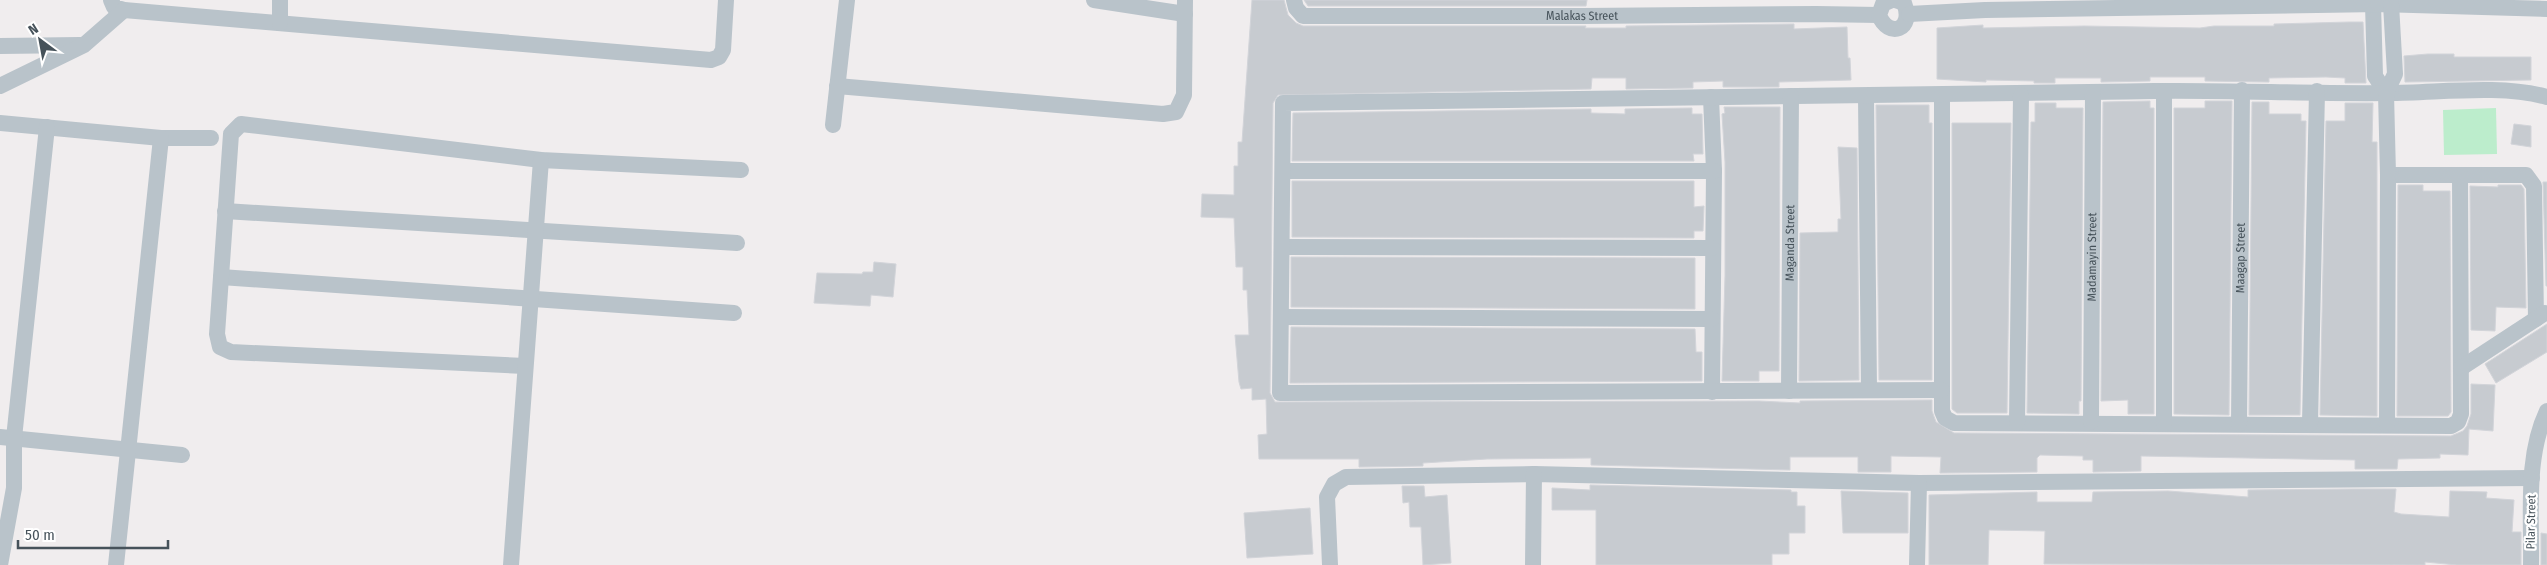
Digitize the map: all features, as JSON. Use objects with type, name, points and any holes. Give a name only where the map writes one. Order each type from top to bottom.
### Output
[{"type":"street","points":[[280,0],[280,23]]},
{"type":"street","points":[[0,86],[84,45],[118,5],[280,23],[711,60],[719,56],[723,50],[726,0]]},
{"type":"street","points":[[833,126],[847,0]]},
{"type":"street","points":[[837,86],[1154,113],[1176,112],[1184,95],[1185,7],[1094,0]]},
{"type":"street","name":"Malakas Street","points":[[1294,0],[1296,8],[1303,16],[1583,16],[1816,7],[1879,15]]},
{"type":"street","points":[[1894,0],[1904,4],[1909,14],[1906,23],[1899,28],[1890,28],[1882,24],[1879,15],[1883,4],[1894,0]]},
{"type":"street","points":[[1909,14],[1985,5],[2369,3],[2547,9]]},
{"type":"street","points":[[2369,3],[2375,76],[2386,93]]},
{"type":"street","points":[[2387,425],[2388,175],[2386,93],[2395,74],[2392,4]]},
{"type":"street","points":[[0,46],[84,45]]},
{"type":"street","points":[[1942,390],[1280,393],[1283,103],[2021,95],[2242,90],[2386,93],[2530,92],[2547,97]]},
{"type":"street","name":"Maagap Street","points":[[2238,424],[2242,90]]},
{"type":"street","points":[[2164,91],[2164,424]]},
{"type":"street","points":[[2310,424],[2317,91]]},
{"type":"street","name":"Madamayin Street","points":[[2091,422],[2093,92]]},
{"type":"street","points":[[2017,423],[2021,95]]},
{"type":"street","name":"Maganda Street","points":[[1789,390],[1791,96]]},
{"type":"street","points":[[1866,96],[1869,390]]},
{"type":"street","points":[[1942,96],[1942,411],[1945,418],[1954,423],[2091,422],[2451,426],[2458,422],[2461,414],[2460,176]]},
{"type":"street","points":[[1711,98],[1714,171],[1712,392]]},
{"type":"street","points":[[0,123],[161,138],[211,138]]},
{"type":"street","points":[[525,366],[231,352],[220,347],[217,334],[232,134],[241,124],[541,160],[741,170]]},
{"type":"street","points":[[0,565],[14,488],[7,438],[47,127]]},
{"type":"street","points":[[116,565],[161,138]]},
{"type":"street","points":[[512,565],[541,160]]},
{"type":"street","points":[[1283,171],[1714,171]]},
{"type":"street","points":[[2388,175],[2526,175],[2534,186],[2542,316],[2461,368]]},
{"type":"street","points":[[225,211],[737,243]]},
{"type":"street","points":[[1282,247],[1712,248]]},
{"type":"street","points":[[221,277],[734,312]]},
{"type":"street","points":[[1281,317],[1712,319]]},
{"type":"street","name":"Pilar Street","points":[[2531,565],[2532,478],[2541,449],[2540,427],[2547,411]]},
{"type":"street","points":[[7,438],[182,456]]},
{"type":"street","points":[[1330,565],[1328,497],[1334,484],[1346,477],[1534,474],[1919,483],[2532,478]]},
{"type":"street","points":[[1533,565],[1534,474]]},
{"type":"street","points":[[1917,565],[1919,483]]},
{"type":"green space","points":[[2496,108],[2497,154],[2444,155],[2443,110]]},
{"type":"building","points":[[1252,0],[1284,0],[1288,15],[1296,23],[1303,26],[1586,26],[1585,28],[1626,28],[1626,26],[1794,24],[1794,29],[1847,27],[1848,58],[1850,58],[1851,80],[1779,82],[1779,87],[1723,87],[1723,81],[1693,82],[1693,88],[1626,89],[1626,78],[1592,78],[1591,89],[1278,95],[1273,103],[1270,393],[1275,402],[1759,401],[1800,403],[1800,401],[1932,400],[1932,411],[1936,422],[1954,433],[2451,436],[2463,431],[2467,426],[2471,414],[2471,384],[2495,385],[2493,431],[2469,429],[2468,455],[2440,454],[2440,458],[2398,459],[2397,469],[2355,469],[2355,460],[2141,456],[2141,471],[2093,472],[2093,460],[2083,460],[2083,456],[2040,455],[2037,458],[2037,472],[1940,473],[1941,457],[1891,456],[1891,472],[1858,472],[1858,457],[1790,457],[1790,470],[1591,465],[1591,458],[1487,459],[1423,463],[1423,466],[1359,467],[1359,459],[1259,459],[1258,435],[1267,434],[1266,399],[1252,400],[1252,388],[1241,389],[1239,382],[1235,335],[1249,335],[1247,290],[1243,290],[1243,267],[1236,267],[1234,218],[1201,217],[1202,194],[1234,195],[1234,166],[1238,166],[1238,142],[1242,142]]},
{"type":"building","points":[[1304,0],[1587,0],[1586,6],[1308,6]]},
{"type":"building","points":[[2363,22],[2366,83],[2345,83],[2345,78],[2326,77],[2269,78],[2269,82],[2205,81],[2205,77],[2150,77],[2150,81],[2101,82],[2101,78],[2055,78],[2055,83],[1937,79],[1937,28],[1983,25],[1983,28],[2084,26],[2200,28]]},
{"type":"building","points":[[2454,54],[2454,57],[2531,57],[2531,80],[2405,82],[2404,56]]},
{"type":"building","points":[[2150,101],[2150,108],[2154,108],[2154,414],[2128,414],[2128,400],[2101,401],[2103,102]]},
{"type":"building","points":[[2205,101],[2232,101],[2229,415],[2174,414],[2174,108],[2205,108]]},
{"type":"building","points":[[2252,102],[2269,102],[2269,114],[2301,114],[2301,121],[2306,121],[2300,415],[2249,415]]},
{"type":"building","points":[[2035,103],[2056,103],[2056,108],[2083,108],[2081,401],[2079,401],[2079,414],[2027,413],[2031,122],[2035,122]]},
{"type":"building","points":[[2345,103],[2373,103],[2372,142],[2377,142],[2377,416],[2320,415],[2326,121],[2345,121]]},
{"type":"building","points":[[1876,105],[1929,105],[1929,123],[1932,123],[1932,380],[1879,380]]},
{"type":"building","points":[[1724,107],[1780,107],[1779,371],[1759,371],[1759,381],[1722,381],[1725,276],[1725,162],[1722,114],[1725,113]]},
{"type":"building","points":[[1692,108],[1692,114],[1702,114],[1703,154],[1693,154],[1694,161],[1292,161],[1293,113],[1591,109],[1591,113],[1625,114],[1625,109]]},
{"type":"building","points":[[1952,123],[2011,123],[2007,413],[1957,413],[1952,409]]},
{"type":"building","points":[[2514,124],[2531,126],[2531,147],[2511,144]]},
{"type":"building","points":[[1838,147],[1857,148],[1859,380],[1799,381],[1800,233],[1838,232],[1838,219],[1841,219]]},
{"type":"building","points":[[1292,181],[1694,181],[1694,207],[1704,206],[1703,231],[1694,231],[1694,238],[1292,237]]},
{"type":"building","points":[[2543,182],[2547,182],[2547,286],[2546,286]]},
{"type":"building","points":[[2398,185],[2423,185],[2423,191],[2450,191],[2451,412],[2448,416],[2397,416]]},
{"type":"building","points":[[2498,185],[2521,185],[2524,189],[2526,308],[2496,307],[2495,331],[2471,330],[2470,186],[2498,187]]},
{"type":"building","points":[[1291,257],[1695,258],[1695,309],[1291,307]]},
{"type":"building","points":[[874,262],[896,264],[893,297],[871,295],[870,306],[814,303],[817,273],[862,274],[863,272],[873,272]]},
{"type":"building","points":[[2547,324],[2547,352],[2496,383],[2485,364]]},
{"type":"building","points":[[1291,327],[1695,329],[1696,352],[1702,352],[1702,381],[1290,383]]},
{"type":"building","points":[[1590,485],[1791,490],[1791,492],[1797,492],[1797,506],[1805,506],[1805,533],[1789,533],[1789,554],[1772,554],[1772,565],[1596,565],[1596,510],[1552,510],[1552,488],[1590,490]]},
{"type":"building","points":[[1402,486],[1424,486],[1425,497],[1447,495],[1451,563],[1423,565],[1421,527],[1410,527],[1409,502],[1403,503]]},
{"type":"building","points":[[2396,489],[2394,512],[2401,514],[2449,517],[2450,491],[2487,492],[2486,498],[2514,500],[2512,532],[2521,532],[2521,565],[2457,565],[2425,562],[2425,565],[2044,564],[2045,531],[1989,530],[1988,565],[1929,565],[1929,495],[2037,492],[2037,502],[2092,502],[2093,492],[2168,491],[2248,497],[2248,490]]},
{"type":"building","points":[[1841,491],[1908,493],[1908,533],[1843,533]]},
{"type":"building","points":[[1310,508],[1313,554],[1247,558],[1244,513]]},
{"type":"building","points":[[2541,533],[2547,534],[2547,565],[2541,565]]}]
